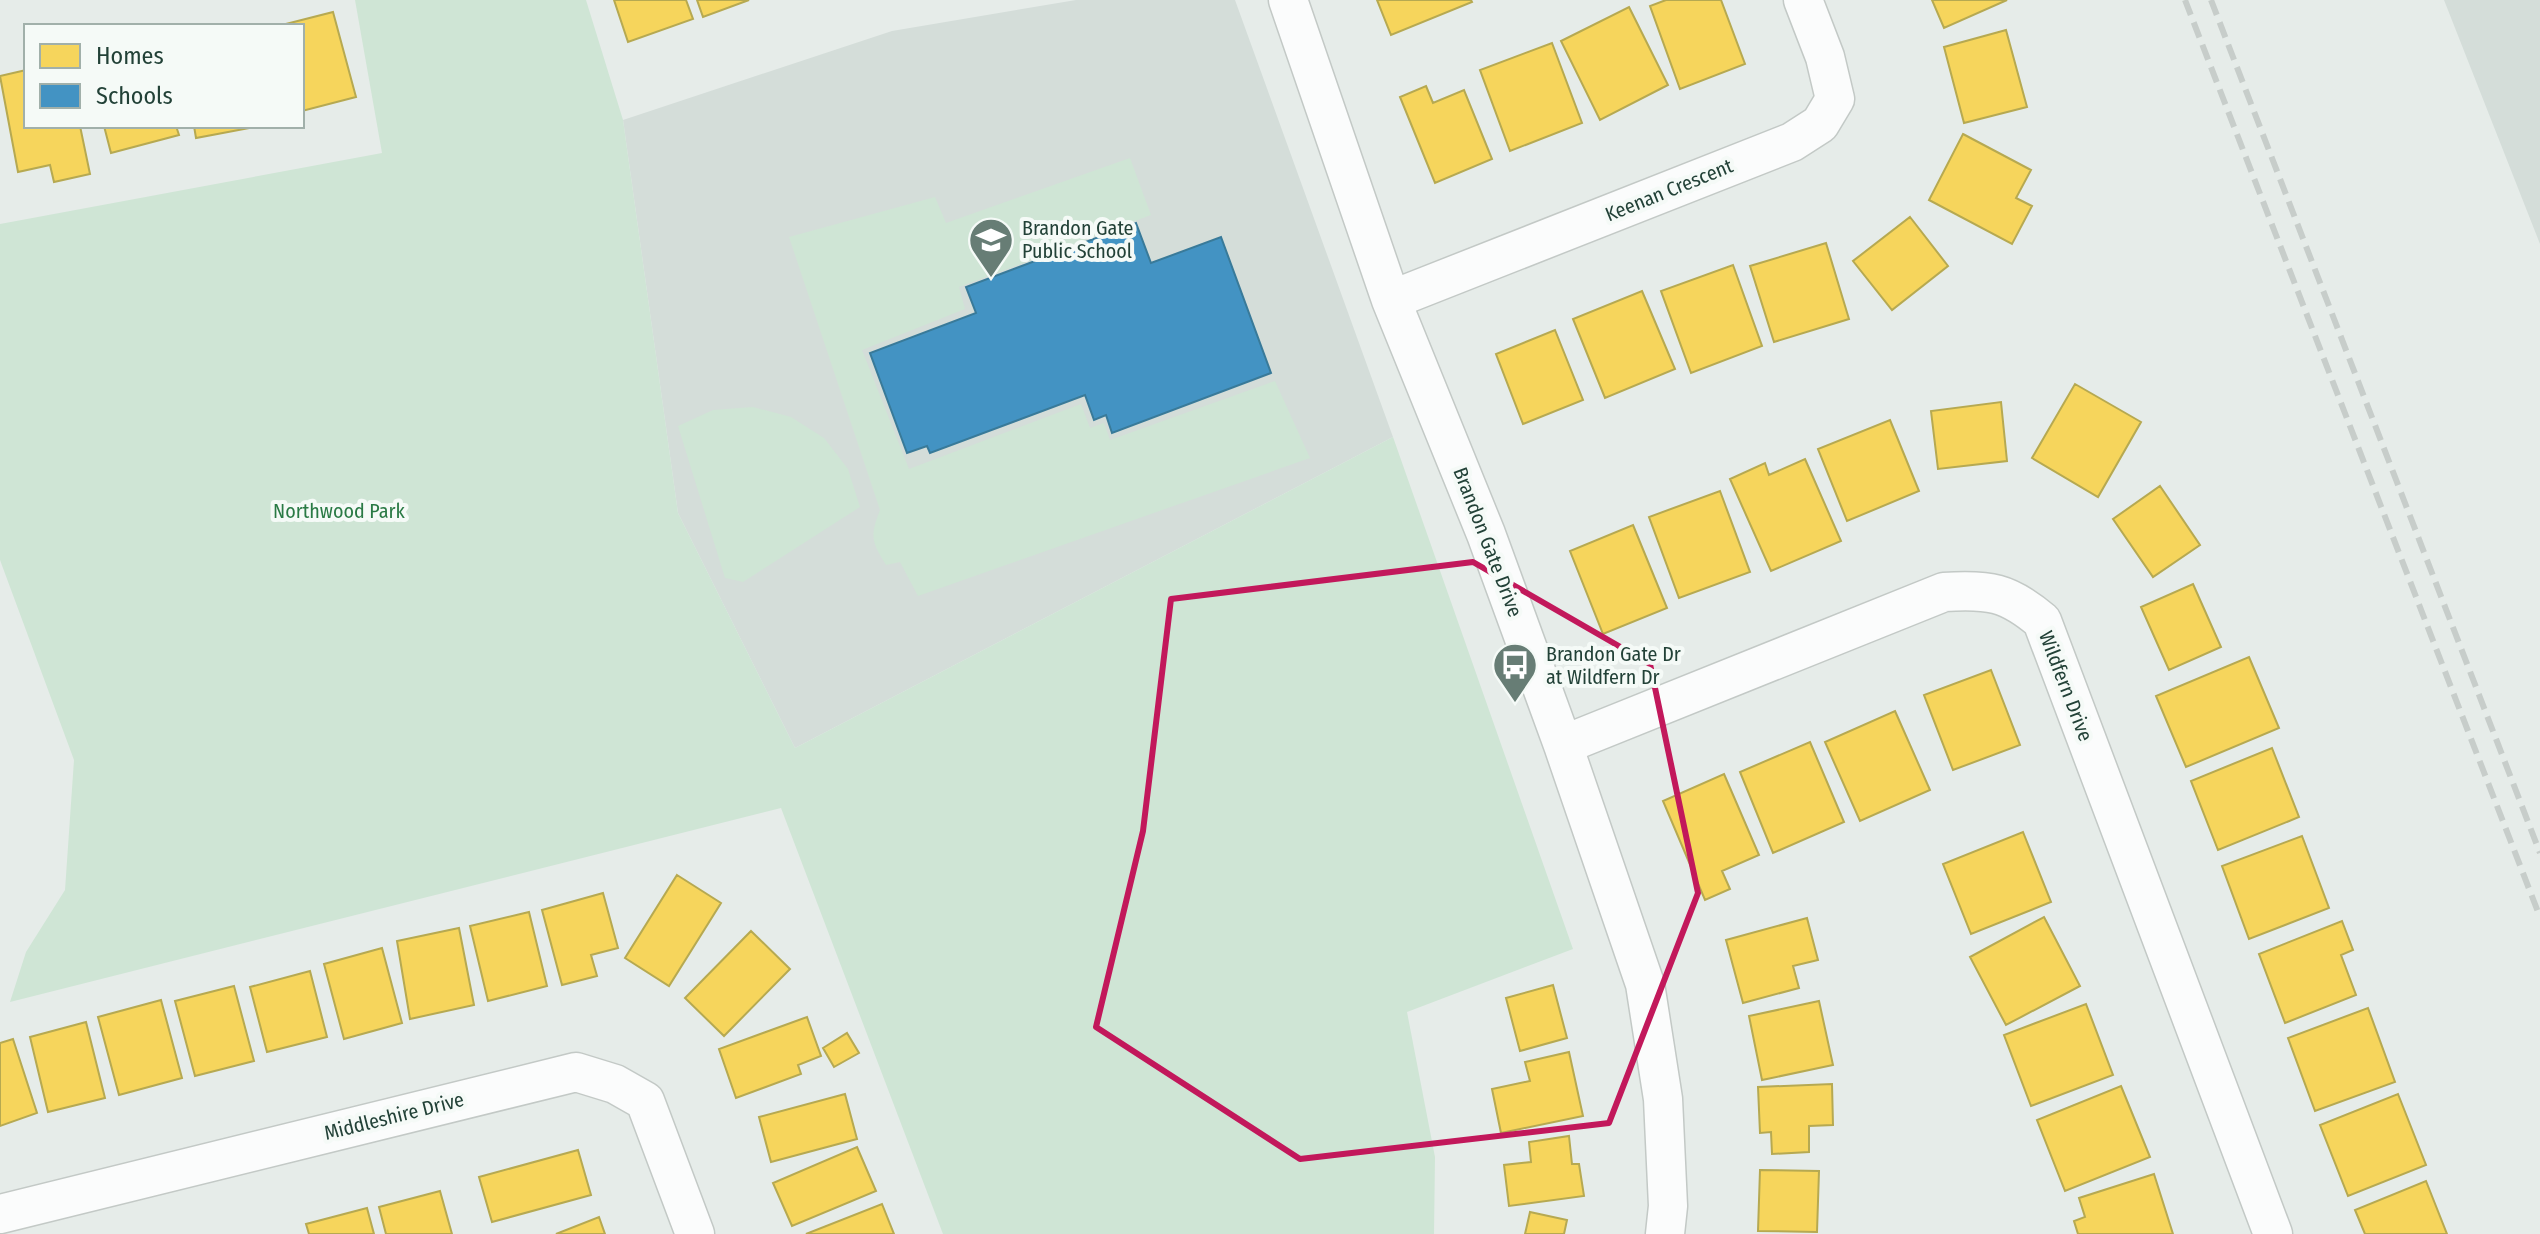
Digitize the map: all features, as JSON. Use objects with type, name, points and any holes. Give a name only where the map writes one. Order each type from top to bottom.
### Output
[{"type":"street","name":"Brandon Gate Drive","points":[[1288,0],[1391,300],[1486,534],[1645,984],[1663,1099],[1668,1206],[1665,1234]]},
{"type":"street","name":"Keenan Crescent","points":[[1391,300],[1792,142],[1820,124],[1835,99],[1825,57],[1803,0]]},
{"type":"street","name":"Wildfern Drive","points":[[1563,745],[1944,592],[1980,590],[2019,602],[2042,621],[2273,1234]]},
{"type":"street","name":"Middleshire Drive","points":[[0,1214],[576,1072],[615,1084],[645,1101],[695,1234]]},
{"type":"highlighted area","points":[[1473,562],[1650,664],[1698,893],[1609,1123],[1300,1159],[1096,1027],[1143,831],[1171,599]]},
{"type":"shaded area","name":"Brandon Gate Public School","points":[[1076,0],[1235,0],[1393,437],[795,748],[678,513],[623,120],[892,31]]},
{"type":"shaded area","points":[[2444,0],[2540,0],[2540,244]]},
{"type":"green space","name":"Northwood Park","points":[[355,0],[586,0],[623,120],[678,513],[795,748],[1393,437],[1573,949],[1407,1012],[1435,1157],[1434,1234],[943,1234],[781,808],[10,1002],[26,952],[65,890],[74,760],[0,560],[0,224],[382,153]]},
{"type":"green space","points":[[1130,158],[1151,215],[959,287],[965,309],[862,350],[909,469],[1081,404],[1090,428],[1104,423],[1110,440],[1275,381],[1310,458],[918,596],[900,562],[886,565],[877,550],[874,532],[880,510],[789,237],[935,197],[946,223]]},
{"type":"green space","points":[[753,407],[791,417],[824,438],[848,469],[860,507],[743,582],[725,578],[678,426],[713,410]]},
{"type":"building: Homes","points":[[614,0],[686,0],[693,19],[628,42]]},
{"type":"building: Homes","points":[[697,0],[749,0],[703,17]]},
{"type":"building: Homes","points":[[1377,0],[1471,0],[1472,2],[1391,35]]},
{"type":"building: Homes","points":[[1666,0],[1721,0],[1745,64],[1680,89],[1650,6]]},
{"type":"building: Homes","points":[[1932,0],[2007,0],[1944,28]]},
{"type":"building: Homes","points":[[1629,7],[1668,85],[1600,120],[1561,41]]},
{"type":"building: Homes","points":[[333,12],[356,97],[304,110],[304,24],[286,24]]},
{"type":"building: Homes","points":[[2006,30],[2027,107],[1964,123],[1944,47]]},
{"type":"building: Homes","points":[[1552,43],[1582,123],[1510,151],[1480,70]]},
{"type":"building: Homes","points":[[24,70],[24,128],[80,128],[90,174],[54,182],[50,165],[18,172],[0,76]]},
{"type":"building: Homes","points":[[1426,86],[1433,103],[1464,90],[1492,159],[1435,183],[1400,97]]},
{"type":"building: Homes","points":[[105,128],[177,128],[179,135],[111,153]]},
{"type":"building: Homes","points":[[194,128],[249,128],[196,138]]},
{"type":"building: Homes","points":[[1963,134],[2031,170],[2016,198],[2032,206],[2012,244],[1929,200]]},
{"type":"building: Homes","points":[[1910,217],[1948,266],[1892,310],[1853,261]]},
{"type":"building: Homes","points":[[1826,243],[1849,319],[1774,342],[1750,266]]},
{"type":"building: Homes","points":[[1733,265],[1762,346],[1691,373],[1661,291]]},
{"type":"building: Homes","points":[[1642,291],[1675,369],[1605,398],[1573,319]]},
{"type":"building: Homes","points":[[1555,330],[1583,400],[1523,424],[1496,354]]},
{"type":"building: Homes","points":[[2075,384],[2141,422],[2098,497],[2032,458]]},
{"type":"building: Homes","points":[[2001,402],[2007,461],[1938,469],[1931,411]]},
{"type":"building: Homes","points":[[1890,420],[1919,491],[1847,521],[1818,449]]},
{"type":"building: Homes","points":[[1805,459],[1841,541],[1771,571],[1730,479],[1765,463],[1769,475]]},
{"type":"building: Homes","points":[[2160,486],[2200,545],[2153,577],[2113,519]]},
{"type":"building: Homes","points":[[1720,491],[1750,572],[1679,598],[1649,517]]},
{"type":"building: Homes","points":[[1633,525],[1667,608],[1603,634],[1570,551]]},
{"type":"building: Homes","points":[[2193,584],[2221,647],[2169,670],[2141,607]]},
{"type":"building: Homes","points":[[2249,657],[2279,728],[2186,767],[2156,696]]},
{"type":"building: Homes","points":[[1991,670],[2020,745],[1953,770],[1924,695]]},
{"type":"building: Homes","points":[[1895,711],[1930,790],[1860,821],[1825,742]]},
{"type":"building: Homes","points":[[1810,742],[1844,822],[1773,853],[1740,772]]},
{"type":"building: Homes","points":[[2272,748],[2299,817],[2218,850],[2191,781]]},
{"type":"building: Homes","points":[[1724,774],[1759,855],[1722,871],[1730,889],[1705,900],[1663,801]]},
{"type":"building: Homes","points":[[2023,832],[2051,902],[1971,934],[1943,864]]},
{"type":"building: Homes","points":[[2302,836],[2329,908],[2249,939],[2222,866]]},
{"type":"building: Homes","points":[[677,875],[721,903],[669,986],[625,958]]},
{"type":"building: Homes","points":[[603,893],[618,948],[591,955],[597,976],[562,985],[542,910]]},
{"type":"building: Homes","points":[[529,912],[547,986],[488,1001],[470,926]]},
{"type":"building: Homes","points":[[2044,917],[2080,986],[2006,1025],[1970,957]]},
{"type":"building: Homes","points":[[1807,918],[1818,960],[1793,966],[1799,988],[1743,1003],[1726,940]]},
{"type":"building: Homes","points":[[2342,921],[2353,950],[2341,955],[2356,995],[2285,1023],[2259,954]]},
{"type":"building: Homes","points":[[459,928],[474,1005],[410,1019],[397,941]]},
{"type":"building: Homes","points":[[751,931],[790,969],[724,1036],[685,998]]},
{"type":"building: Homes","points":[[382,948],[402,1023],[344,1039],[324,964]]},
{"type":"building: Homes","points":[[310,971],[327,1037],[267,1052],[250,987]]},
{"type":"building: Homes","points":[[1553,985],[1567,1038],[1520,1051],[1506,998]]},
{"type":"building: Homes","points":[[234,986],[254,1061],[195,1076],[175,1001]]},
{"type":"building: Homes","points":[[161,1000],[182,1078],[119,1095],[98,1017]]},
{"type":"building: Homes","points":[[1819,1001],[1833,1065],[1762,1080],[1749,1016]]},
{"type":"building: Homes","points":[[2086,1004],[2113,1075],[2031,1106],[2004,1035]]},
{"type":"building: Homes","points":[[2368,1008],[2395,1082],[2315,1111],[2288,1038]]},
{"type":"building: Homes","points":[[807,1017],[821,1056],[798,1065],[801,1074],[736,1098],[719,1049]]},
{"type":"building: Homes","points":[[86,1022],[105,1098],[48,1112],[30,1037]]},
{"type":"building: Homes","points":[[847,1033],[859,1053],[834,1067],[823,1048]]},
{"type":"building: Homes","points":[[13,1039],[37,1113],[0,1126],[0,1043]]},
{"type":"building: Homes","points":[[1569,1052],[1583,1116],[1501,1133],[1492,1089],[1530,1081],[1525,1062]]},
{"type":"building: Homes","points":[[1832,1084],[1833,1125],[1809,1126],[1809,1152],[1772,1154],[1771,1132],[1760,1133],[1758,1087]]},
{"type":"building: Homes","points":[[2121,1086],[2150,1157],[2065,1191],[2037,1120]]},
{"type":"building: Homes","points":[[845,1094],[857,1139],[771,1162],[759,1117]]},
{"type":"building: Homes","points":[[2398,1094],[2426,1165],[2348,1196],[2320,1125]]},
{"type":"building: Homes","points":[[1569,1136],[1572,1164],[1579,1164],[1584,1196],[1509,1206],[1504,1165],[1531,1162],[1529,1142]]},
{"type":"building: Homes","points":[[857,1147],[876,1191],[792,1226],[773,1183]]},
{"type":"building: Homes","points":[[578,1150],[591,1195],[492,1222],[479,1177]]},
{"type":"building: Homes","points":[[1760,1170],[1819,1171],[1817,1232],[1758,1231]]},
{"type":"building: Homes","points":[[2154,1174],[2173,1234],[2078,1234],[2074,1221],[2085,1217],[2079,1198]]},
{"type":"building: Homes","points":[[2426,1181],[2447,1234],[2365,1234],[2355,1210]]},
{"type":"building: Homes","points":[[440,1191],[452,1234],[386,1234],[379,1207]]},
{"type":"building: Homes","points":[[882,1204],[894,1234],[806,1234]]},
{"type":"building: Homes","points":[[367,1208],[374,1234],[309,1234],[306,1224]]},
{"type":"building: Homes","points":[[1530,1212],[1567,1220],[1564,1234],[1525,1234]]},
{"type":"building: Homes","points":[[599,1217],[605,1234],[556,1234]]},
{"type":"building: Schools","points":[[1136,223],[1151,263],[1221,237],[1271,373],[1112,433],[1106,415],[1094,420],[1085,395],[930,453],[927,446],[907,453],[870,353],[976,313],[966,287]]},
{"type":"railway","points":[[2185,0],[2540,917]]},
{"type":"railway","points":[[2211,0],[2540,853]]},
{"type":"place","name":"Brandon Gate Public School","points":[[991,279]]},
{"type":"place","name":"Brandon Gate Dr at Wildfern Dr","points":[[1515,704]]}]
